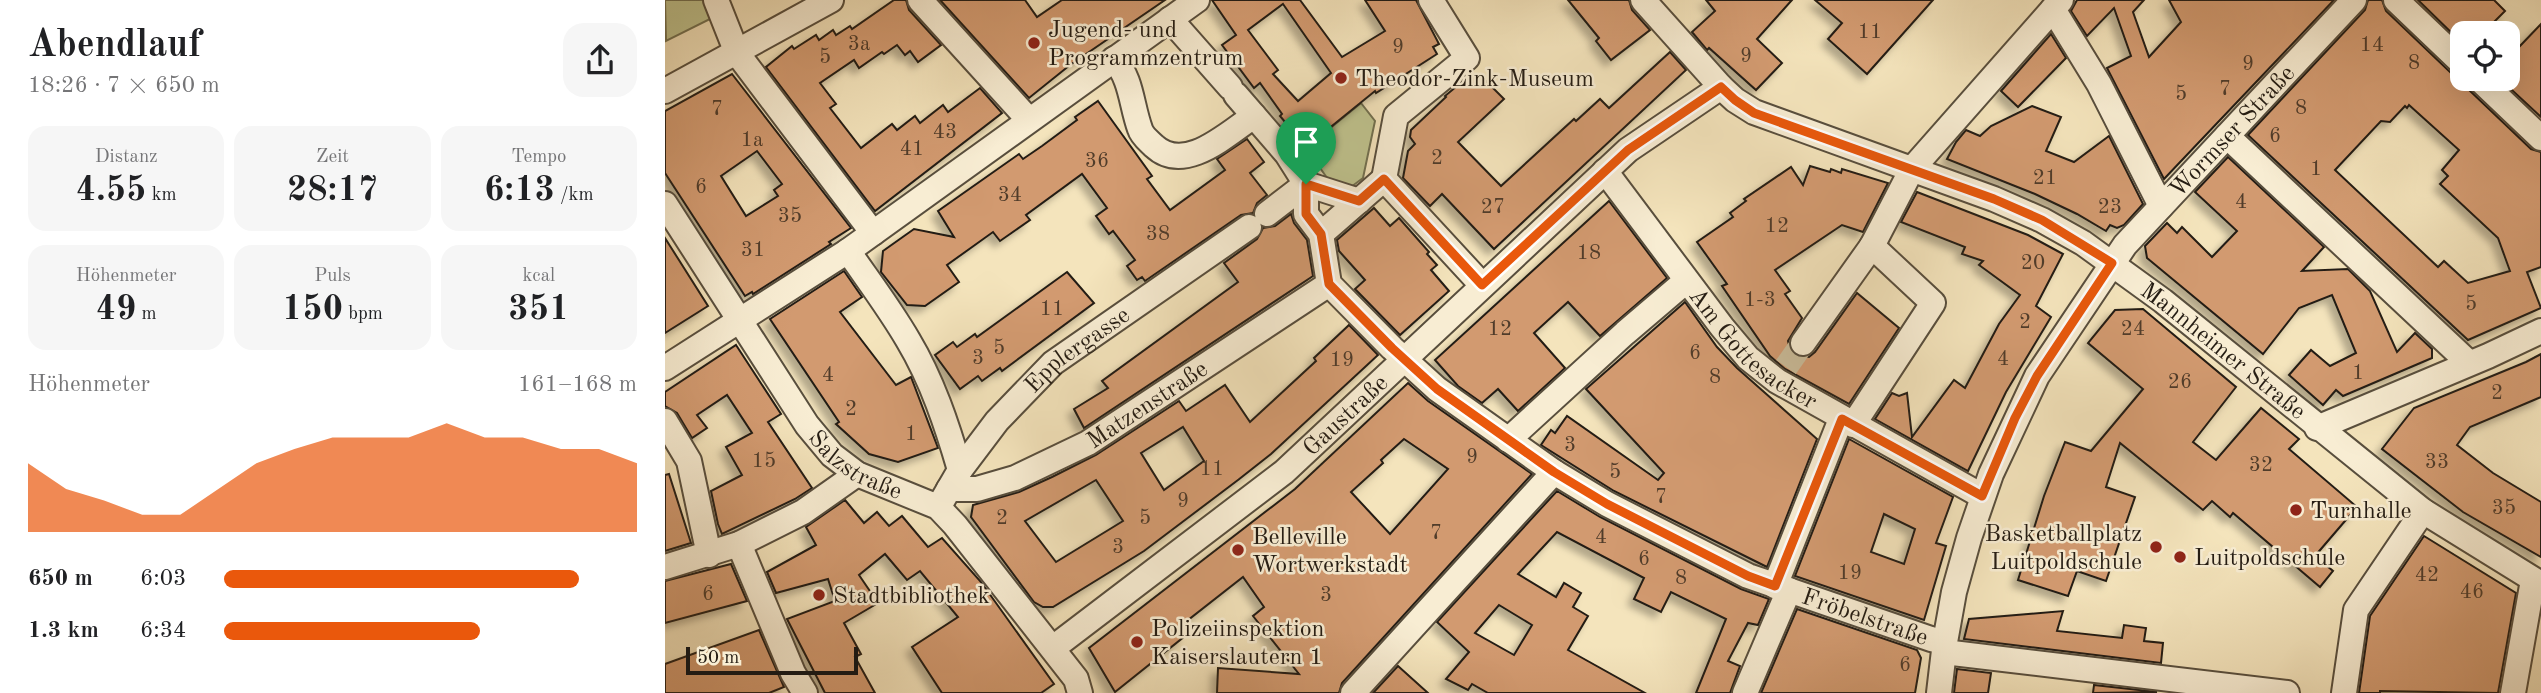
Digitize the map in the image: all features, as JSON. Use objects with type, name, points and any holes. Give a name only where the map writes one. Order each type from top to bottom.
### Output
[{"type":"street","points":[[716,0],[737,53],[873,233]]},
{"type":"street","points":[[665,90],[831,0]]},
{"type":"street","points":[[921,0],[1029,121]]},
{"type":"street","points":[[665,368],[848,251],[1197,0]]},
{"type":"street","points":[[1321,234],[1384,179],[1396,116],[1467,58],[1431,0]]},
{"type":"street","name":"Mannheimer Straße","points":[[1643,0],[1721,87],[1754,113],[1912,169],[2042,220],[2112,263],[2423,511],[2537,582]]},
{"type":"street","name":"Wormser Straße","points":[[1939,693],[1954,592],[1982,496],[2015,418],[2037,376],[2125,244],[2354,0]]},
{"type":"street","points":[[2396,0],[2450,52]]},
{"type":"street","points":[[1803,343],[1872,246],[1912,169],[2057,5],[2161,206]]},
{"type":"street","points":[[1170,19],[1287,154],[1306,184],[1306,214],[1321,234],[1329,284]]},
{"type":"street","points":[[1114,59],[1122,68],[1131,88],[1141,133],[1157,149],[1169,154],[1182,156],[1197,153],[1254,116]]},
{"type":"street","name":"Gaustraße","points":[[1053,648],[1284,472],[1628,150],[1721,87]]},
{"type":"street","points":[[2492,91],[2541,138]]},
{"type":"street","points":[[2227,136],[2469,363]]},
{"type":"street","name":"Am Gottesacker","points":[[1605,172],[1686,281],[1748,358],[1782,374],[1847,422],[1982,496]]},
{"type":"street","points":[[1384,179],[1482,285]]},
{"type":"street","points":[[1306,184],[1359,201]]},
{"type":"street","name":"Epplergasse","points":[[949,489],[997,421],[1053,363],[1258,221],[1306,184]]},
{"type":"street","name":"Salzstraße","points":[[665,204],[807,425],[832,454],[857,474],[949,489],[955,524],[1076,679],[1080,693]]},
{"type":"street","points":[[1745,693],[1782,588],[1847,422],[1933,303],[1872,246]]},
{"type":"street","points":[[848,251],[908,340],[946,420],[949,489]]},
{"type":"street","points":[[1508,440],[1686,281]]},
{"type":"street","name":"Matzenstraße","points":[[949,489],[977,489],[1015,478],[1088,443],[1159,399],[1329,284]]},
{"type":"street","name":"Fröbelstraße","points":[[1329,284],[1437,389],[1508,440],[1607,504],[1748,576],[1931,639],[1944,647],[2287,693]]},
{"type":"street","points":[[2317,428],[2541,331]]},
{"type":"street","points":[[665,421],[688,461],[709,555]]},
{"type":"street","points":[[1353,693],[1554,472]]},
{"type":"street","points":[[665,566],[739,544],[803,512],[857,474]]},
{"type":"street","points":[[2344,693],[2356,610],[2423,511]]},
{"type":"street","points":[[739,544],[793,673],[805,693]]},
{"type":"street","points":[[2513,693],[2537,582]]},
{"type":"green space","points":[[665,0],[707,0],[714,17],[666,41]]},
{"type":"green space","points":[[1361,103],[1375,121],[1363,178],[1351,187],[1330,182],[1306,148]]},
{"type":"building","points":[[894,0],[906,0],[909,10],[941,45],[918,62],[910,51],[905,55],[897,45],[859,68],[854,60],[820,83],[836,104],[830,108],[861,148],[892,124],[897,130],[915,116],[920,123],[943,105],[948,112],[980,88],[1002,113],[875,211],[766,67],[792,46],[794,49],[816,35],[819,40],[833,30],[836,35],[850,26],[852,29]]},
{"type":"building","points":[[940,0],[1025,0],[1037,17],[1062,0],[1165,0],[1070,65],[1029,98]]},
{"type":"building","name":"Theodor-Zink-Museum","points":[[1212,0],[1300,0],[1342,57],[1385,31],[1365,0],[1416,0],[1439,44],[1433,47],[1437,54],[1376,93],[1375,91],[1306,147],[1280,116],[1282,114],[1260,83],[1254,88],[1222,45],[1236,35]],"holes":[[[1283,4],[1331,73],[1298,101],[1273,74],[1278,70],[1248,30]]]},
{"type":"building","points":[[1568,0],[1629,0],[1632,10],[1650,30],[1611,60],[1596,41],[1599,38]]},
{"type":"building","points":[[1706,0],[1792,0],[1757,39],[1782,63],[1756,90],[1709,48],[1707,50],[1692,32],[1715,11]]},
{"type":"building","points":[[1815,0],[1933,0],[1867,74],[1828,39],[1842,23]]},
{"type":"building","points":[[2077,0],[2144,0],[2133,12],[2149,57],[2181,22],[2169,0],[2334,0],[2164,179],[2107,68],[2131,56],[2114,8],[2087,36],[2071,11]]},
{"type":"building","points":[[2368,0],[2382,0],[2386,11],[2450,72],[2450,91],[2470,91],[2531,149],[2541,152],[2541,267],[2527,272],[2541,308],[2468,340],[2248,135],[2365,10]],"holes":[[[2409,105],[2459,150],[2442,170],[2448,176],[2440,184],[2498,238],[2510,271],[2468,283],[2444,261],[2438,267],[2335,170],[2381,121],[2390,122]]]},
{"type":"building","points":[[2418,0],[2494,0],[2505,11],[2495,21],[2450,21],[2450,31]]},
{"type":"building","points":[[2541,24],[2541,117],[2513,91],[2520,91],[2520,46]]},
{"type":"building","points":[[2051,34],[2066,58],[2018,107],[2001,91]]},
{"type":"building","points":[[1670,52],[1686,70],[1494,249],[1442,194],[1430,206],[1403,178],[1408,151],[1415,144],[1410,137],[1411,130],[1469,76],[1481,76],[1504,99],[1458,142],[1501,186],[1574,119],[1576,121],[1600,99],[1609,108]]},
{"type":"building","points":[[732,74],[851,228],[829,242],[831,244],[753,294],[752,292],[745,296],[665,173],[665,111]],"holes":[[[757,151],[782,184],[774,190],[778,196],[746,216],[721,176]]]},
{"type":"building","points":[[1098,101],[1152,176],[1147,179],[1170,210],[1225,170],[1217,159],[1247,139],[1264,162],[1250,173],[1267,195],[1257,203],[1253,213],[1241,215],[1145,281],[1142,277],[1137,280],[1127,266],[1135,260],[1113,231],[1109,234],[1096,216],[1107,208],[1082,174],[1026,215],[1030,220],[1000,241],[993,232],[947,265],[959,282],[925,306],[907,305],[881,272],[883,251],[914,229],[954,237],[938,211],[1019,154],[1023,159],[1042,146]]},
{"type":"building","points":[[2032,106],[2061,117],[2046,151],[2074,162],[2109,136],[2143,204],[2124,225],[2117,228],[2110,225],[2106,231],[2035,194],[1947,159],[1966,130],[1980,136],[1991,126]]},
{"type":"building","points":[[2228,157],[2324,247],[2302,271],[2348,269],[2370,291],[2397,352],[2415,333],[2432,349],[2432,358],[2343,396],[2336,390],[2323,405],[2289,375],[2311,350],[2330,366],[2356,353],[2332,295],[2299,308],[2263,354],[2147,258],[2145,246],[2167,223],[2177,233],[2182,227],[2212,257],[2237,231],[2195,192]]},
{"type":"building","points":[[1810,166],[1830,172],[1831,169],[1841,173],[1842,169],[1888,183],[1863,232],[1842,225],[1775,270],[1790,291],[1785,294],[1802,318],[1788,341],[1790,350],[1795,355],[1809,357],[1815,352],[1857,293],[1899,328],[1849,404],[1785,369],[1770,356],[1722,286],[1727,284],[1697,242],[1733,217],[1730,213],[1746,201],[1744,199],[1791,167],[1803,185]]},
{"type":"building","points":[[1917,192],[2028,235],[2063,254],[2036,306],[2051,317],[2006,392],[1968,471],[1875,419],[1892,393],[1899,396],[1907,393],[1912,437],[1954,380],[1965,388],[1999,324],[2020,295],[1979,265],[1983,261],[1962,254],[1965,247],[1901,222]]},
{"type":"building","points":[[1609,201],[1667,278],[1600,336],[1568,302],[1534,333],[1565,368],[1518,411],[1498,389],[1482,403],[1458,386],[1435,360]]},
{"type":"building","points":[[1374,208],[1390,226],[1399,218],[1429,252],[1427,254],[1437,265],[1431,270],[1449,291],[1400,335],[1355,289],[1365,280],[1339,251],[1337,240]]},
{"type":"building","points":[[1291,214],[1294,223],[1307,240],[1313,276],[1084,428],[1074,409],[1108,388],[1102,381],[1238,282],[1224,263],[1257,239],[1263,228],[1275,226]]},
{"type":"building","points":[[665,238],[708,306],[665,333]]},
{"type":"building","points":[[844,271],[862,297],[840,312],[896,385],[911,377],[938,448],[898,462],[869,454],[836,424],[839,422],[770,319]]},
{"type":"building","points":[[1067,272],[1094,303],[1002,371],[1000,368],[982,381],[978,376],[960,389],[935,355],[953,342],[957,347],[975,334],[977,337]]},
{"type":"building","points":[[1685,302],[1717,347],[1737,368],[1817,439],[1767,567],[1614,491],[1541,445],[1551,430],[1555,433],[1567,416],[1658,480],[1664,473],[1586,389]]},
{"type":"building","points":[[2143,309],[2236,387],[2193,442],[2216,460],[2261,408],[2299,439],[2289,449],[2357,507],[2315,556],[2333,571],[2320,587],[2233,513],[2230,517],[2212,501],[2203,510],[2120,443],[2106,487],[2135,497],[2106,581],[2077,571],[2068,596],[2018,580],[2044,496],[2065,442],[2091,451],[2143,389],[2088,343],[2115,310]]},
{"type":"building","points":[[1349,325],[1378,355],[1271,454],[1238,480],[1144,551],[1053,607],[1043,607],[1034,602],[971,517],[973,505],[1019,492],[1052,477],[1096,455],[1179,401],[1186,411],[1225,385],[1250,422],[1316,361],[1314,358]],"holes":[[[1183,427],[1204,461],[1164,490],[1141,453]],[[1096,480],[1123,521],[1056,562],[1025,521]]]},
{"type":"building","points":[[736,345],[781,414],[768,422],[812,488],[722,534],[711,491],[742,475],[726,447],[752,433],[727,395],[697,415],[707,428],[692,438],[677,413],[665,406],[665,392]]},
{"type":"building","points":[[2541,354],[2541,397],[2470,427],[2457,445],[2493,473],[2541,502],[2541,557],[2463,512],[2382,449],[2414,408]]},
{"type":"building","points":[[1408,383],[1428,401],[1532,474],[1342,683],[1339,693],[1217,693],[1218,668],[1299,674],[1253,616],[1264,607],[1243,577],[1178,628],[1185,636],[1115,692],[1089,648],[1295,489]],"holes":[[[1404,439],[1448,469],[1390,534],[1351,492],[1383,463],[1381,460]]]},
{"type":"building","points":[[1849,439],[1953,497],[1936,543],[1946,546],[1924,620],[1795,576]],"holes":[[[1884,514],[1915,529],[1904,564],[1871,552]]]},
{"type":"building","points":[[669,474],[691,543],[665,551],[665,475]]},
{"type":"building","points":[[1557,491],[1600,517],[1741,589],[1769,599],[1758,625],[1748,623],[1728,661],[1740,666],[1730,693],[1696,693],[1726,619],[1671,592],[1661,612],[1634,599],[1644,578],[1557,532],[1518,574],[1556,597],[1564,583],[1581,593],[1573,607],[1588,616],[1568,650],[1645,693],[1488,693],[1472,684],[1468,690],[1446,679],[1469,652],[1437,622]],"holes":[[[1499,605],[1532,625],[1514,655],[1475,633]]]},
{"type":"building","points":[[845,500],[864,523],[877,512],[889,526],[902,516],[928,547],[942,538],[981,582],[1054,684],[1041,693],[942,693],[912,647],[958,617],[920,571],[907,580],[885,554],[859,575],[878,603],[844,623],[861,654],[855,657],[875,693],[825,693],[787,619],[835,601],[828,579],[776,593],[767,572],[816,545],[806,527]]},
{"type":"building","points":[[2424,536],[2516,593],[2498,693],[2359,693],[2370,616]]},
{"type":"building","points":[[731,564],[747,601],[665,623],[665,581]]},
{"type":"building","points":[[1797,609],[1917,650],[1921,658],[1915,693],[1761,693]]},
{"type":"building","points":[[2063,611],[2057,631],[2122,638],[2124,625],[2146,628],[2144,641],[2163,643],[2161,663],[1964,639],[1969,619]]},
{"type":"building","points":[[759,630],[784,687],[769,693],[665,693],[665,664]]},
{"type":"building","points":[[1398,666],[1428,693],[1373,693]]},
{"type":"building","points":[[1957,669],[1991,673],[1988,693],[1954,693]]},
{"type":"building","points":[[2094,685],[2157,692],[2093,693]]},
{"type":"tunnel","points":[[1786,367],[1803,343]]},
{"type":"place","name":"Jugend- und Programmzentrum","points":[[1034,43]]},
{"type":"place","name":"Theodor-Zink-Museum","points":[[1341,78]]},
{"type":"place","name":"Turnhalle","points":[[2296,510]]},
{"type":"place","name":"Basketballplatz Luitpoldschule","points":[[2156,547]]},
{"type":"place","name":"Belleville Wortwerkstadt","points":[[1238,550]]},
{"type":"place","name":"Luitpoldschule","points":[[2180,557]]},
{"type":"place","name":"Stadtbibliothek","points":[[819,595]]},
{"type":"place","name":"Polizeiinspektion Kaiserslautern 1","points":[[1137,642]]},
{"type":"route","points":[[1721,87],[1754,113],[1994,199],[2042,220],[2112,263],[2037,376],[2015,418],[1982,496],[1842,419],[1775,586],[1748,576],[1607,504],[1554,472],[1437,389],[1329,284],[1321,234],[1306,214],[1306,184],[1359,201],[1384,179],[1482,285],[1628,150],[1721,87]]}]
